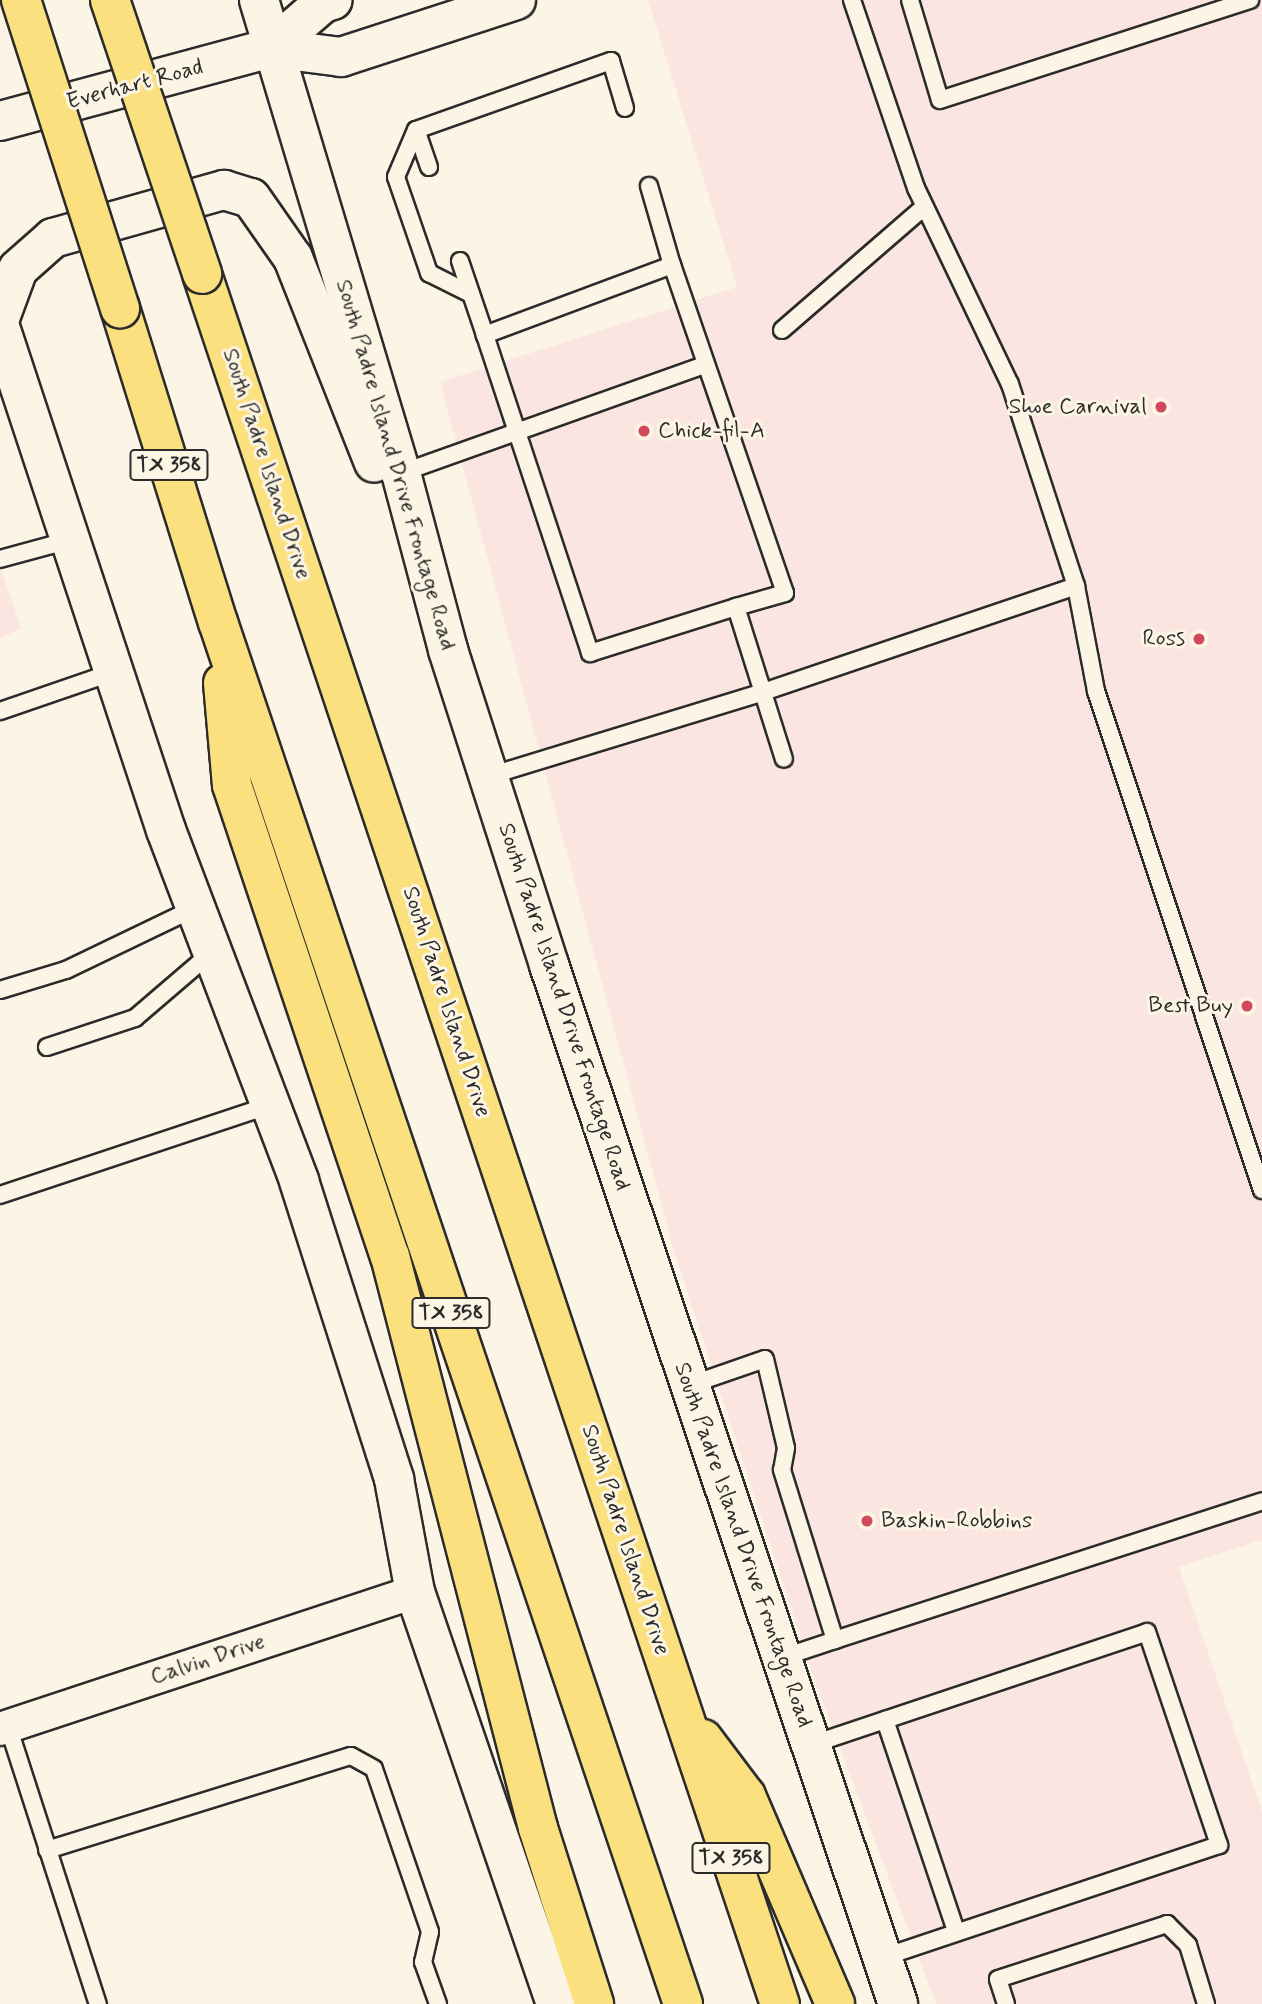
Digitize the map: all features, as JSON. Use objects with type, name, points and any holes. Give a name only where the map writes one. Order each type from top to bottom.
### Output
[{"type":"highway","name":"TX 358","points":[[23,0],[218,622],[683,2004]]},
{"type":"highway","name":"South Padre Island Drive","points":[[110,0],[780,2004]]},
{"type":"highway","points":[[218,622],[232,785],[390,1256],[538,1828],[594,2004]]},
{"type":"highway","points":[[683,1712],[746,1796],[835,2004]]},
{"type":"main road","points":[[0,8],[23,0]]},
{"type":"main road","name":"South Padre Island Drive Frontage Road","points":[[259,0],[271,48],[401,473],[448,650],[780,1658],[898,2004]]},
{"type":"main road","name":"Everhart Road","points":[[271,48],[323,3],[333,0]]},
{"type":"main road","name":"Everhart Road","points":[[0,121],[271,48],[341,57],[516,0]]},
{"type":"main road","points":[[0,318],[18,269],[53,237],[223,190],[251,198],[293,258],[448,650]]},
{"type":"main road","points":[[0,327],[13,395],[70,540],[195,908],[299,1181],[394,1479],[415,1592],[556,2004]]},
{"type":"street","name":"Calvin Drive","points":[[4,1728],[415,1592]]},
{"type":"lane","points":[[852,0],[925,207],[1010,384],[1076,586],[1096,691],[1262,1190]]},
{"type":"lane","points":[[910,0],[940,100],[1250,0]]},
{"type":"lane","points":[[471,294],[429,273],[396,177],[416,130],[611,61],[625,108]]},
{"type":"lane","points":[[416,130],[429,167]]},
{"type":"lane","points":[[460,261],[590,653],[785,593],[705,365],[649,187]]},
{"type":"lane","points":[[782,330],[925,207]]},
{"type":"lane","points":[[485,335],[672,265]]},
{"type":"lane","points":[[401,473],[705,365]]},
{"type":"lane","points":[[0,559],[70,540]]},
{"type":"lane","points":[[489,776],[763,692],[1076,586]]},
{"type":"lane","points":[[736,607],[784,759]]},
{"type":"lane","points":[[0,711],[113,672]]},
{"type":"lane","points":[[0,990],[66,970],[195,908]]},
{"type":"lane","points":[[47,1047],[135,1018],[212,952]]},
{"type":"lane","points":[[0,1195],[271,1105]]},
{"type":"lane","points":[[690,1385],[765,1359],[786,1448],[782,1470],[835,1640]]},
{"type":"lane","points":[[780,1658],[1262,1501]]},
{"type":"lane","points":[[810,1745],[1147,1632],[1219,1845],[882,1958]]},
{"type":"lane","points":[[885,1720],[956,1931]]},
{"type":"lane","points":[[4,1728],[98,2004]]},
{"type":"lane","points":[[47,1850],[351,1756],[374,1769],[430,1932],[423,1962],[438,2004]]},
{"type":"lane","points":[[1006,2004],[998,1979],[1167,1924],[1188,1945],[1206,2004]]},
{"type":"shaded area","points":[[648,0],[1262,0],[1262,1540],[1179,1567],[1262,1811],[1262,2004],[936,2004],[816,1684],[675,1255],[440,382],[737,287]]},
{"type":"shaded area","points":[[0,566],[21,628],[0,639]]},
{"type":"place","name":"Shoe Carnival","points":[[1161,407]]},
{"type":"place","name":"Chick-fil-A","points":[[644,431]]},
{"type":"place","name":"Ross","points":[[1199,639]]},
{"type":"place","name":"Best Buy","points":[[1247,1006]]},
{"type":"place","name":"Baskin-Robbins","points":[[867,1521]]}]
